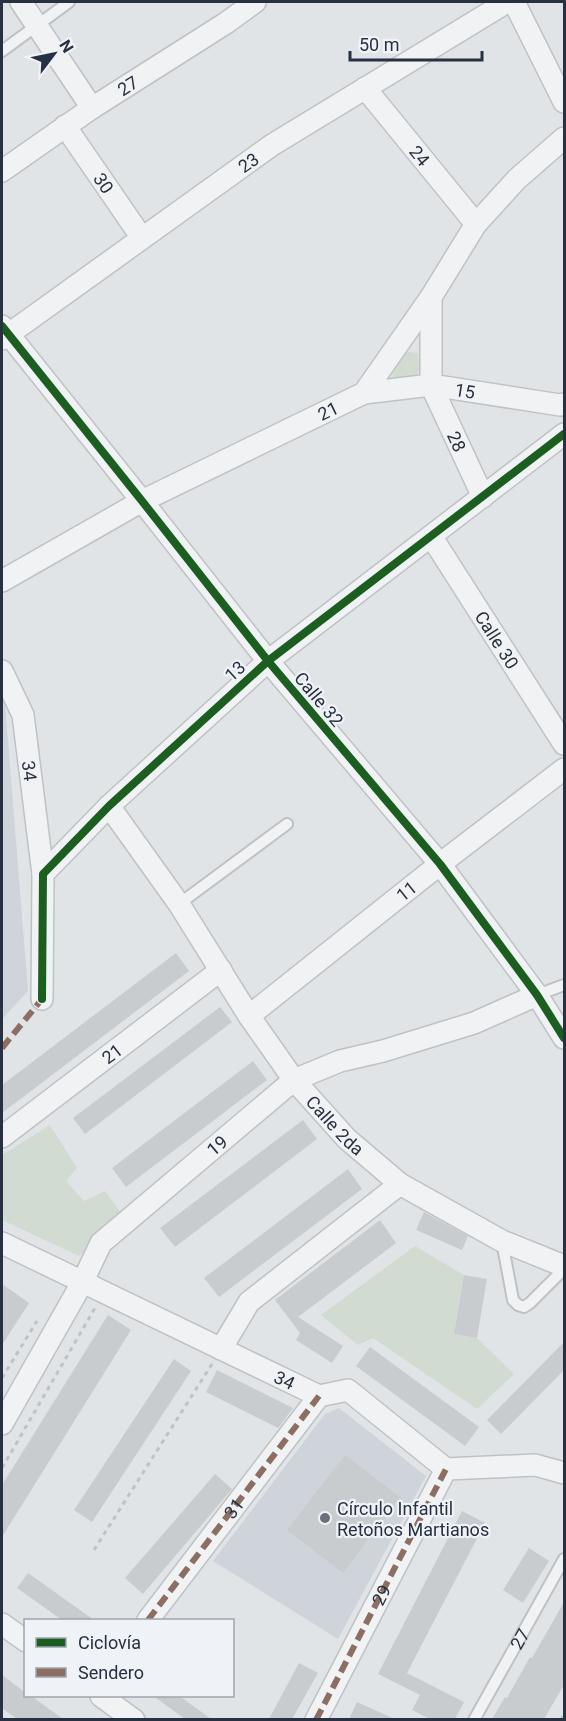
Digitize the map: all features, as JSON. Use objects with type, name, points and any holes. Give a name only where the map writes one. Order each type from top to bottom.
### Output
[{"type":"street","points":[[21,2],[92,108]]},
{"type":"street","name":"27","points":[[3,167],[255,2]]},
{"type":"street","name":"23","points":[[4,334],[272,145],[507,2]]},
{"type":"street","points":[[514,2],[564,102]]},
{"type":"street","name":"24","points":[[365,88],[476,224]]},
{"type":"street","name":"30","points":[[65,126],[142,238]]},
{"type":"street","name":"21","points":[[2,582],[142,501],[364,393],[431,297],[476,224],[517,179],[564,138]]},
{"type":"street","points":[[431,297],[431,385]]},
{"type":"street","name":"Calle 32","points":[[4,334],[142,501],[268,661],[440,864],[537,995],[564,1038]]},
{"type":"street","name":"15","points":[[364,393],[431,385],[563,408]]},
{"type":"street","name":"28","points":[[431,385],[483,497]]},
{"type":"street","name":"13","points":[[43,874],[109,806],[268,661],[564,434]]},
{"type":"street","name":"Calle 30","points":[[431,537],[564,744]]},
{"type":"street","name":"34","points":[[2,671],[23,715],[43,874]]},
{"type":"street","name":"11","points":[[249,1016],[564,769]]},
{"type":"street","points":[[109,806],[178,904]]},
{"type":"street","points":[[42,999],[43,874]]},
{"type":"street","name":"Calle 2da","points":[[178,904],[249,1016],[294,1080],[347,1139],[400,1184],[502,1241],[564,1268]]},
{"type":"street","name":"21","points":[[2,1137],[221,970]]},
{"type":"street","name":"19","points":[[2,1424],[82,1283],[101,1243],[294,1080],[340,1062],[474,1023],[537,995]]},
{"type":"street","points":[[221,1349],[249,1302],[400,1184]]},
{"type":"street","name":"34","points":[[2,1244],[319,1396]]},
{"type":"street","points":[[319,1396],[348,1390],[446,1469],[535,1465],[564,1473]]},
{"type":"street","name":"31","points":[[149,1619],[319,1396]]},
{"type":"street","name":"29","points":[[316,1719],[446,1469]]},
{"type":"street","points":[[2,1624],[24,1640]]},
{"type":"street","points":[[104,1697],[134,1719]]},
{"type":"lane","points":[[2,51],[69,2]]},
{"type":"lane","points":[[178,904],[287,824]]},
{"type":"lane","points":[[537,995],[564,985]]},
{"type":"lane","points":[[502,1241],[513,1300],[518,1305],[524,1307],[530,1304],[564,1268]]},
{"type":"lane","name":"27","points":[[474,1719],[564,1559]]},
{"type":"path","points":[[2,1468],[104,1293]]},
{"type":"path","points":[[2,1378],[42,1312]]},
{"type":"path","points":[[94,1550],[221,1349]]},
{"type":"path","points":[[561,1719],[564,1714]]},
{"type":"shaded area","points":[[402,351],[418,353],[419,371],[412,382],[393,377],[393,360]]},
{"type":"shaded area","points":[[2,698],[5,704],[28,991],[2,1019]]},
{"type":"shaded area","points":[[50,1125],[77,1168],[66,1181],[84,1201],[105,1191],[123,1216],[79,1256],[2,1220],[2,1155]]},
{"type":"shaded area","points":[[415,1246],[464,1275],[454,1334],[477,1338],[514,1374],[477,1409],[373,1338],[358,1345],[321,1315]]},
{"type":"shaded area","name":"Círculo Infantil Retoños Martianos","points":[[339,1408],[426,1476],[338,1639],[213,1561],[325,1414]]},
{"type":"building","points":[[176,953],[189,971],[2,1113],[2,1085]]},
{"type":"building","points":[[220,1007],[232,1022],[85,1134],[73,1118]]},
{"type":"building","points":[[253,1061],[267,1080],[126,1187],[112,1168]]},
{"type":"building","points":[[303,1120],[317,1139],[175,1247],[160,1228]]},
{"type":"building","points":[[348,1169],[362,1189],[219,1297],[204,1278]]},
{"type":"building","points":[[424,1212],[468,1236],[462,1250],[416,1230]]},
{"type":"building","points":[[380,1220],[396,1243],[298,1317],[343,1346],[332,1363],[296,1340],[300,1333],[275,1300]]},
{"type":"building","points":[[464,1275],[487,1279],[477,1338],[454,1334]]},
{"type":"building","points":[[2,1284],[29,1303],[2,1345]]},
{"type":"building","points":[[108,1315],[131,1330],[2,1537],[2,1485]]},
{"type":"building","points":[[564,1342],[564,1370],[501,1434],[487,1420]]},
{"type":"building","points":[[370,1347],[479,1427],[465,1446],[356,1366]]},
{"type":"building","points":[[174,1359],[191,1371],[92,1522],[74,1510]]},
{"type":"building","points":[[217,1370],[293,1408],[278,1428],[206,1392]]},
{"type":"building","points":[[345,1455],[400,1497],[343,1573],[287,1530]]},
{"type":"building","points":[[215,1474],[232,1489],[143,1594],[125,1578]]},
{"type":"building","points":[[462,1511],[485,1523],[407,1673],[464,1702],[455,1719],[430,1719],[412,1710],[420,1695],[378,1674]]},
{"type":"building","points":[[529,1548],[549,1561],[523,1603],[503,1590]]},
{"type":"building","points":[[28,1573],[93,1619],[61,1619],[17,1588]]},
{"type":"building","points":[[564,1602],[564,1685],[544,1719],[492,1719],[505,1697],[507,1698],[530,1657],[532,1658]]},
{"type":"building","points":[[299,1663],[318,1673],[292,1719],[269,1719]]},
{"type":"building","points":[[2,1675],[24,1692],[24,1697],[33,1697],[63,1719],[17,1719],[2,1708]]},
{"type":"building","points":[[155,1697],[181,1697],[211,1719],[185,1719]]},
{"type":"building","points":[[357,1702],[395,1719],[349,1719]]},
{"type":"marked path","points":[[2,1048],[42,999]]},
{"type":"marked path","points":[[149,1619],[319,1396]]},
{"type":"marked path","points":[[316,1720],[446,1469]]},
{"type":"cycle path","points":[[2,326],[268,661],[440,864],[537,995],[564,1038]]},
{"type":"cycle path","points":[[42,999],[43,874],[109,806],[268,661],[564,434]]},
{"type":"place","name":"Círculo Infantil Retoños Martianos","points":[[325,1518]]}]
